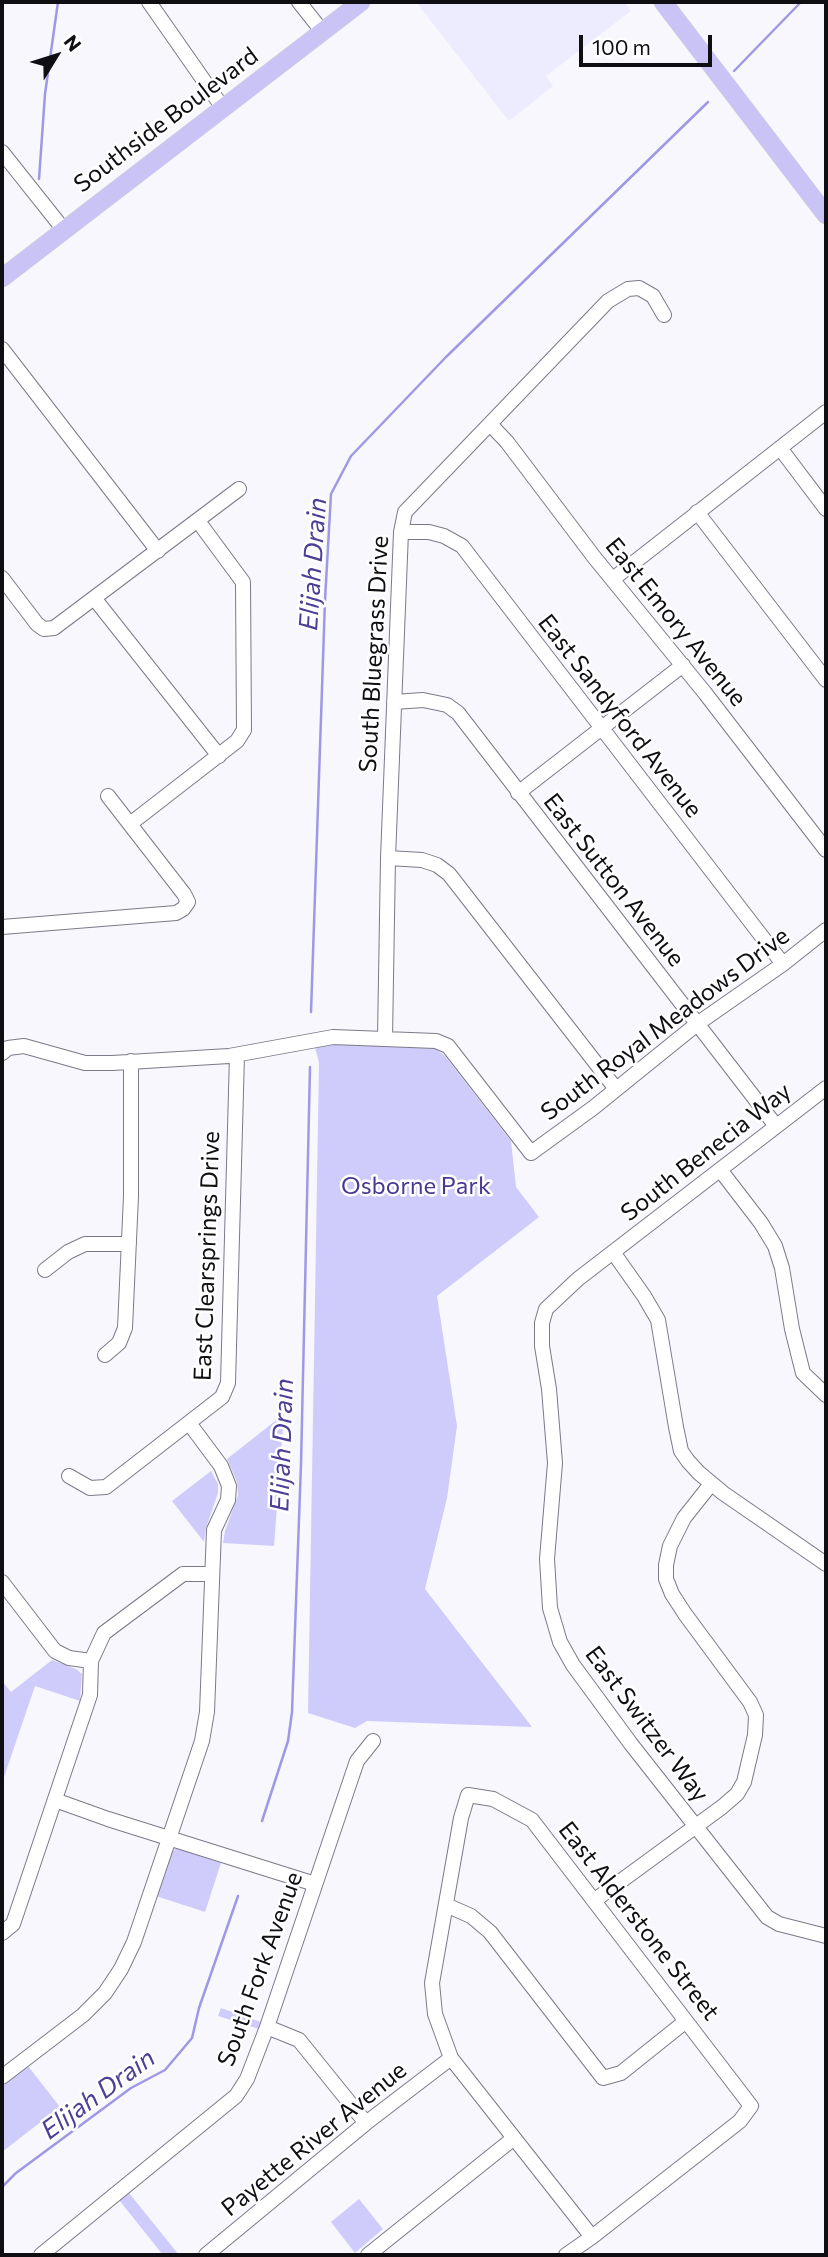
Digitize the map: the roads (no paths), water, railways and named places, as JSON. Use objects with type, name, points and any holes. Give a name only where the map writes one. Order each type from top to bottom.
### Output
[{"type":"main road","name":"Southside Boulevard","points":[[2,278],[360,2]]},
{"type":"main road","points":[[663,2],[826,215]]},
{"type":"street","points":[[149,2],[223,108]]},
{"type":"street","points":[[299,2],[322,31]]},
{"type":"street","points":[[2,152],[64,230]]},
{"type":"street","name":"South Bluegrass Drive","points":[[385,1038],[388,859],[401,531],[405,512],[424,489],[608,301],[628,289],[639,288],[653,296],[664,315]]},
{"type":"street","points":[[2,349],[158,551]]},
{"type":"street","points":[[613,579],[826,412]]},
{"type":"street","name":"East Emory Avenue","points":[[490,424],[507,442],[826,850]]},
{"type":"street","points":[[780,448],[826,509]]},
{"type":"street","points":[[2,578],[37,624],[44,629],[54,628],[239,489]]},
{"type":"street","points":[[697,512],[826,680]]},
{"type":"street","points":[[130,824],[219,756],[237,741],[244,730],[243,582],[198,521]]},
{"type":"street","name":"East Sandyford Avenue","points":[[401,531],[429,532],[444,536],[462,546],[783,964]]},
{"type":"street","points":[[94,598],[219,756]]},
{"type":"street","points":[[518,793],[682,665]]},
{"type":"street","name":"East Sutton Avenue","points":[[394,702],[423,700],[447,705],[458,713],[776,1126]]},
{"type":"street","points":[[2,927],[176,912],[183,909],[188,902],[108,796]]},
{"type":"street","points":[[388,859],[422,860],[437,865],[449,874],[615,1089]]},
{"type":"street","name":"South Royal Meadows Drive","points":[[385,1038],[436,1041],[448,1046],[531,1153],[697,1024],[783,964],[826,930]]},
{"type":"street","points":[[2,1053],[8,1048],[24,1046],[85,1063],[237,1055],[333,1037],[385,1038]]},
{"type":"street","name":"East Clearsprings Drive","points":[[69,1476],[90,1488],[106,1487],[222,1397],[228,1383],[237,1055]]},
{"type":"street","points":[[105,1356],[119,1343],[124,1328],[129,1244],[131,1061]]},
{"type":"street","name":"South Benecia Way","points":[[613,1252],[826,1088]]},
{"type":"street","points":[[721,1171],[775,1246],[803,1373],[826,1395]]},
{"type":"street","points":[[45,1270],[68,1252],[85,1244],[129,1244]]},
{"type":"street","points":[[613,1252],[645,1296],[658,1320],[681,1451],[699,1474],[826,1564]]},
{"type":"street","name":"East Switzer Way","points":[[613,1252],[556,1297],[546,1309],[542,1323],[542,1346],[549,1389],[555,1463],[547,1559],[550,1608],[560,1642],[573,1665],[767,1917],[779,1924],[826,1936]]},
{"type":"street","points":[[2,2077],[83,2015],[105,1993],[121,1969],[134,1942],[202,1741],[206,1722],[214,1530],[228,1500],[229,1486],[221,1466],[189,1423]]},
{"type":"street","points":[[595,1900],[696,1827],[737,1794],[744,1782],[755,1735],[756,1715],[750,1702],[685,1614],[672,1594],[666,1578],[670,1546],[684,1518],[711,1483]]},
{"type":"street","points":[[2,1933],[13,1924],[55,1801],[90,1695],[91,1661],[104,1633],[183,1574],[212,1574]]},
{"type":"street","points":[[2,1582],[55,1651],[69,1658],[91,1661]]},
{"type":"street","name":"South Fork Avenue","points":[[41,2255],[236,2096],[247,2079],[357,1761],[373,1741]]},
{"type":"street","name":"East Alderstone Street","points":[[446,1905],[461,1818],[468,1795],[493,1799],[532,1820],[751,2105],[740,2121],[592,2237]]},
{"type":"street","points":[[55,1801],[315,1884]]},
{"type":"street","points":[[566,2255],[592,2237],[451,2058],[435,2014],[432,1983],[446,1905],[471,1916],[490,1932],[603,2078],[621,2073],[686,2021]]},
{"type":"street","points":[[267,2027],[299,2040],[366,2123]]},
{"type":"street","name":"Payette River Avenue","points":[[206,2255],[366,2123],[451,2058]]},
{"type":"street","points":[[373,2254],[514,2138]]},
{"type":"waterway","points":[[39,179],[45,94],[58,2]]},
{"type":"waterway","name":"Elijah Drain","points":[[734,71],[801,2]]},
{"type":"waterway","name":"Elijah Drain","points":[[311,1012],[331,494],[351,456],[446,357],[708,102]]},
{"type":"waterway","name":"Elijah Drain","points":[[262,1821],[288,1741],[292,1712],[310,1067]]},
{"type":"waterway","name":"Elijah Drain","points":[[2,2187],[16,2173],[131,2088],[165,2070],[192,2038],[199,2008],[238,1896]]},
{"type":"park label","name":"Osborne Park","points":[[416,1186]]}]
